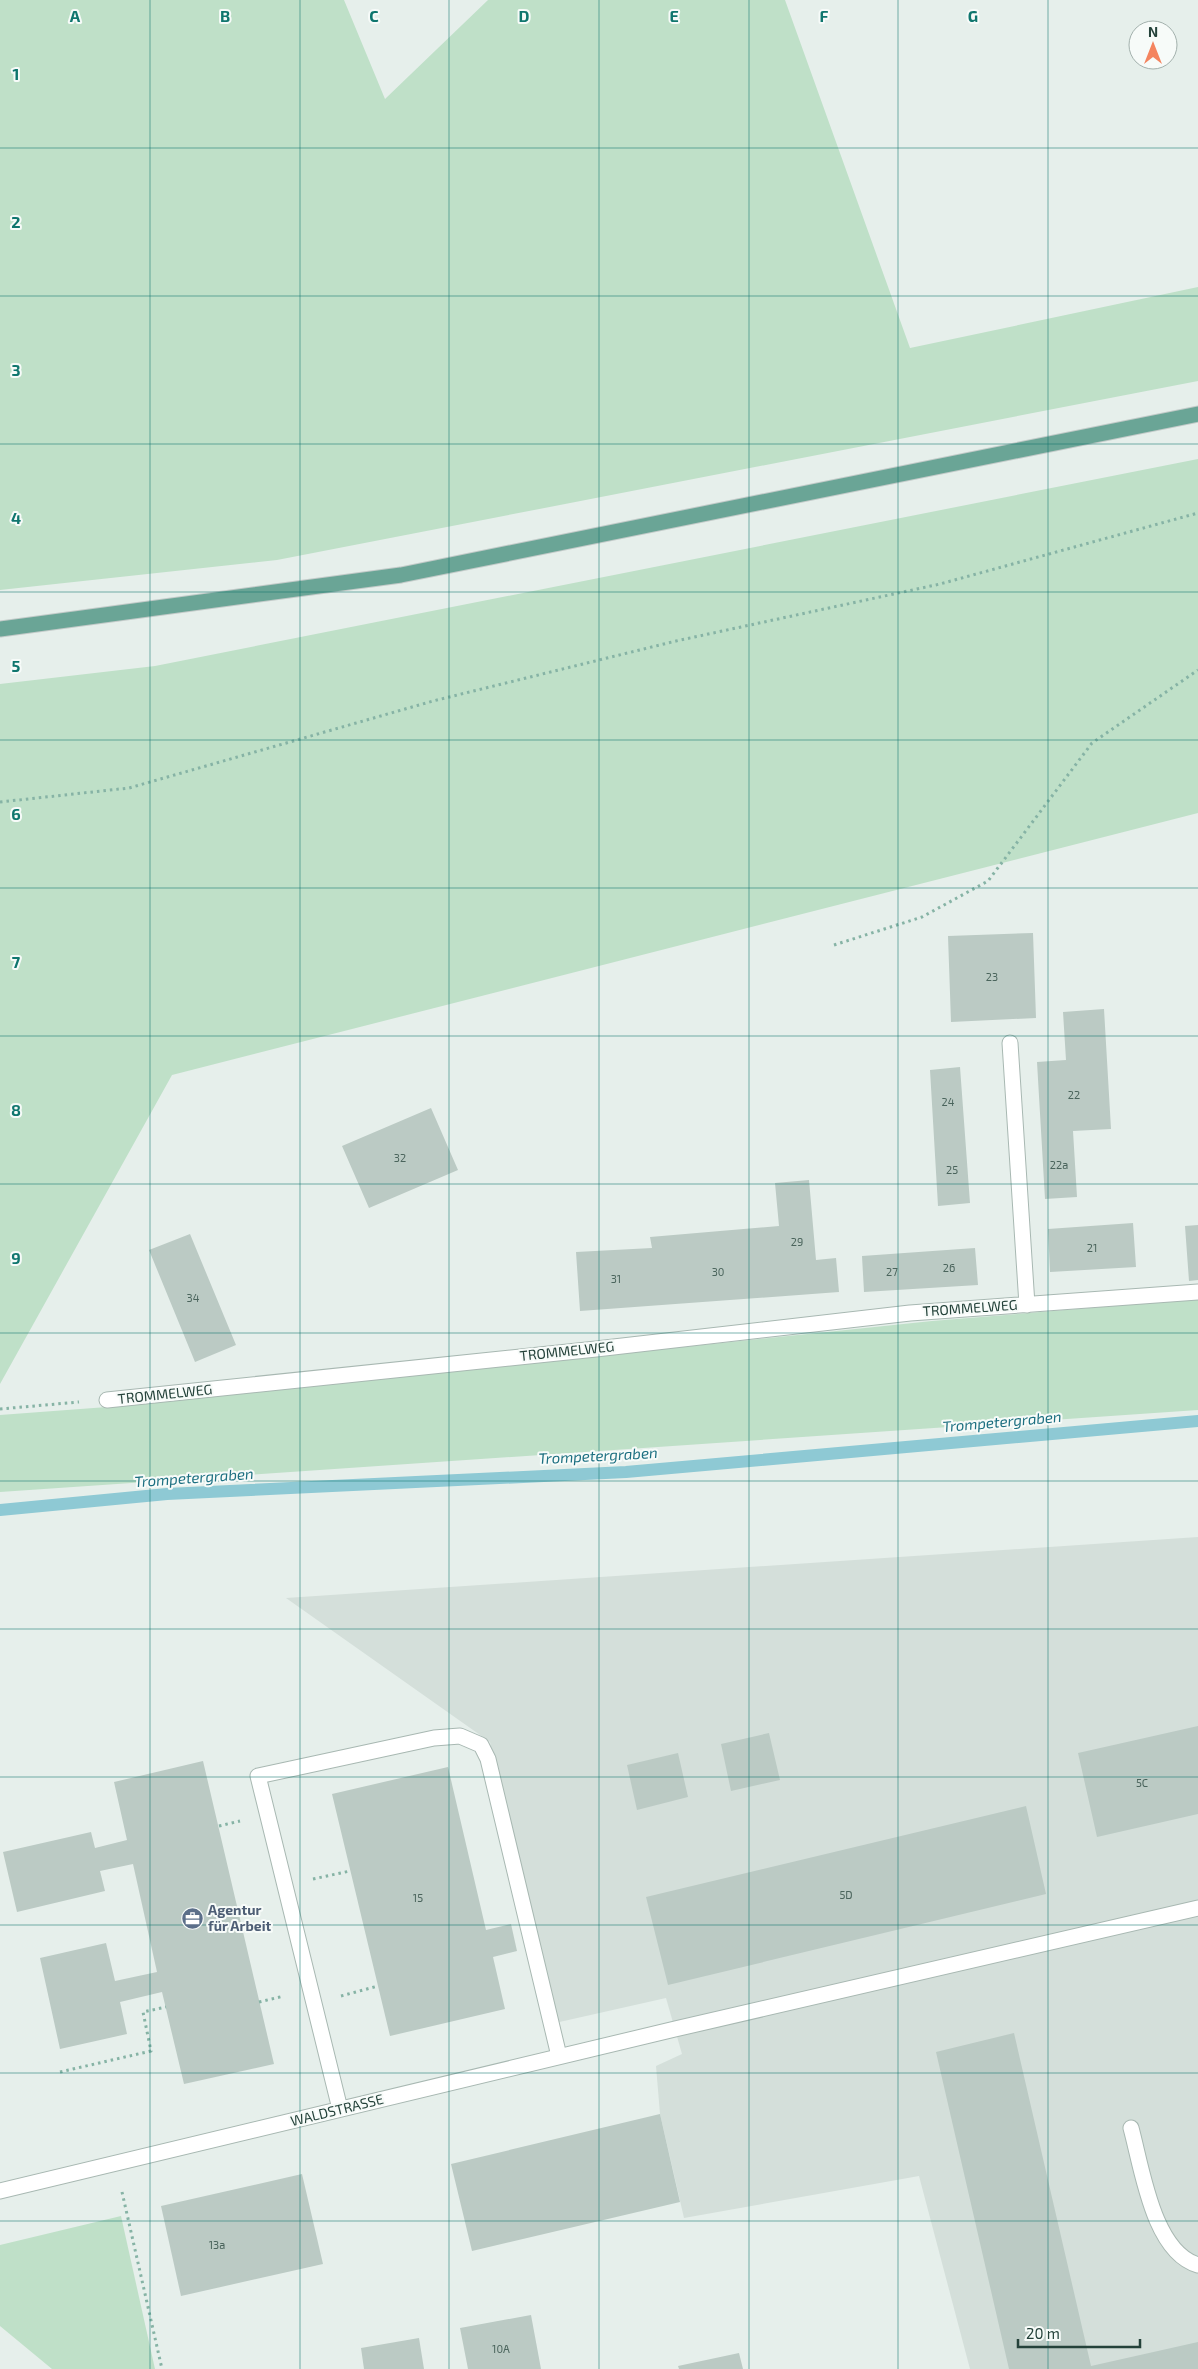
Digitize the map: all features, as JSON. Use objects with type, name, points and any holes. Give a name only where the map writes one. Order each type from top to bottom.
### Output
[{"type":"main road","points":[[0,629],[401,575],[1198,414]]},
{"type":"street","name":"TROMMELWEG","points":[[1010,1044],[1027,1304]]},
{"type":"street","name":"TROMMELWEG","points":[[108,1400],[596,1349],[910,1313],[1198,1292]]},
{"type":"street","points":[[340,2109],[258,1776],[434,1738],[460,1736],[481,1745],[488,1759],[559,2056]]},
{"type":"street","name":"WALDSTRASSE","points":[[0,2192],[559,2056],[1198,1908]]},
{"type":"street","points":[[1131,2128],[1156,2220],[1175,2250],[1198,2265]]},
{"type":"path","points":[[0,802],[129,788],[434,701],[676,641],[940,584],[1198,513]]},
{"type":"path","points":[[834,945],[922,917],[988,881],[1092,743],[1198,670]]},
{"type":"path","points":[[0,1409],[108,1400]]},
{"type":"path","points":[[285,1885],[350,1871]]},
{"type":"path","points":[[314,2003],[378,1986]]},
{"type":"path","points":[[60,2072],[152,2051],[143,2012],[166,2007]]},
{"type":"path","points":[[116,2164],[162,2369]]},
{"type":"shaded area","points":[[1198,1537],[1198,2369],[970,2369],[919,2176],[684,2218],[660,2114],[656,2066],[682,2054],[666,1998],[555,2023],[490,1742],[286,1598]]},
{"type":"green space","points":[[0,0],[344,0],[385,99],[488,0],[785,0],[910,348],[1198,287],[1198,381],[277,560],[0,590]]},
{"type":"green space","points":[[1198,459],[1198,813],[172,1075],[0,1384],[0,684],[155,666]]},
{"type":"green space","points":[[1198,1299],[1198,1410],[0,1492],[0,1415],[107,1407],[932,1321]]},
{"type":"green space","points":[[121,2216],[155,2369],[52,2369],[0,2326],[0,2245]]},
{"type":"building","points":[[1033,933],[1036,1018],[951,1022],[948,936]]},
{"type":"building","points":[[1104,1009],[1111,1129],[1073,1131],[1077,1197],[1045,1199],[1037,1062],[1066,1060],[1063,1012]]},
{"type":"building","points":[[960,1067],[970,1203],[938,1206],[930,1070]]},
{"type":"building","points":[[431,1108],[458,1170],[369,1208],[342,1146]]},
{"type":"building","points":[[809,1180],[816,1260],[836,1258],[839,1292],[580,1311],[576,1252],[652,1248],[650,1237],[779,1226],[775,1183]]},
{"type":"building","points":[[1133,1223],[1136,1267],[1050,1272],[1048,1229]]},
{"type":"building","points":[[1198,1225],[1198,1280],[1189,1281],[1185,1226]]},
{"type":"building","points":[[190,1234],[236,1345],[195,1362],[149,1250]]},
{"type":"building","points":[[975,1248],[978,1285],[864,1292],[862,1256]]},
{"type":"building","points":[[1198,1726],[1198,1814],[1097,1837],[1078,1753]]},
{"type":"building","points":[[769,1733],[780,1780],[731,1791],[721,1744]]},
{"type":"building","points":[[678,1753],[688,1797],[637,1810],[627,1765]]},
{"type":"building","name":"Agentur für Arbeit","points":[[203,1761],[274,2064],[184,2084],[162,1992],[120,2002],[127,2034],[60,2049],[40,1958],[106,1943],[115,1981],[157,1972],[133,1864],[100,1871],[105,1891],[17,1912],[3,1852],[91,1832],[95,1848],[127,1840],[114,1782]]},
{"type":"building","points":[[448,1767],[486,1930],[511,1924],[517,1951],[493,1957],[505,2009],[390,2036],[332,1794]]},
{"type":"building","points":[[1026,1806],[1046,1894],[668,1985],[646,1897]]},
{"type":"building","points":[[1014,2033],[1091,2366],[1198,2342],[1198,2369],[1009,2369],[936,2052]]},
{"type":"building","points":[[660,2114],[680,2202],[472,2251],[451,2164]]},
{"type":"building","points":[[302,2174],[323,2264],[181,2296],[161,2206]]},
{"type":"building","points":[[531,2315],[541,2369],[468,2369],[460,2328]]},
{"type":"building","points":[[419,2338],[424,2369],[364,2369],[361,2348]]},
{"type":"building","points":[[739,2353],[743,2369],[679,2369],[678,2366]]},
{"type":"waterway","name":"Trompetergraben","points":[[0,1510],[167,1494],[626,1472],[1198,1421]]},
{"type":"place","name":"Agentur für Arbeit","points":[[192,1918]]}]
